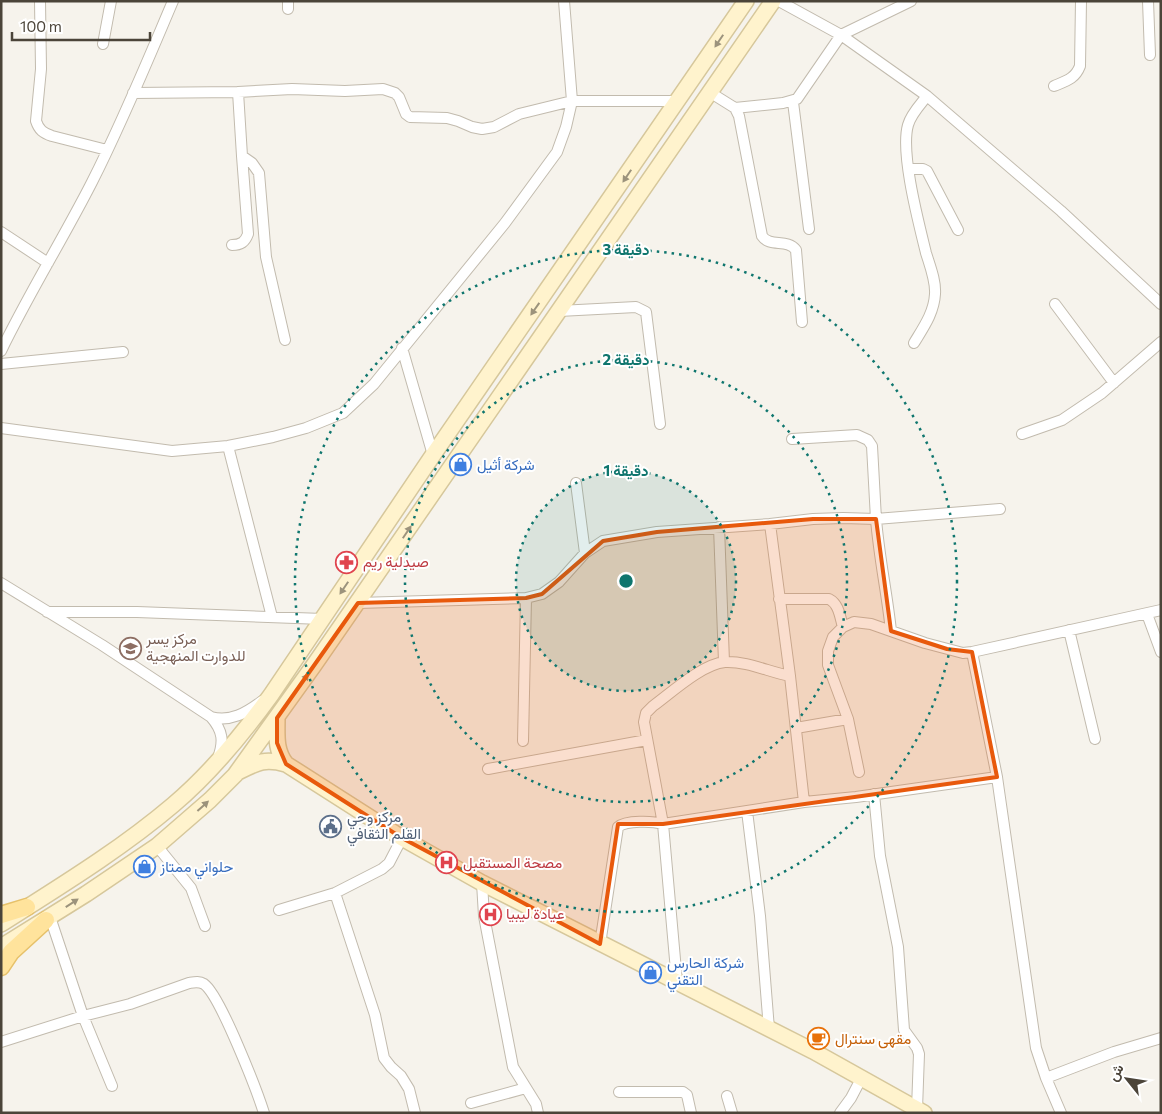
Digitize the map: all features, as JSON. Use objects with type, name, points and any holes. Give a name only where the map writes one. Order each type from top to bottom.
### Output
[{"type":"main road","points":[[1,924],[50,893],[145,827],[174,804],[216,764],[244,732],[746,1]]},
{"type":"main road","points":[[1,947],[157,846],[210,800],[234,774],[277,718],[358,603],[773,1]]},
{"type":"main road","points":[[492,371],[510,381]]},
{"type":"main road","points":[[277,718],[277,742],[280,756],[286,764]]},
{"type":"main road","points":[[234,774],[263,760],[272,760],[286,764],[402,838],[482,883],[862,1077],[921,1111]]},
{"type":"main road","points":[[1,915],[28,907]]},
{"type":"main road","points":[[1,967],[15,948],[48,918]]},
{"type":"street","points":[[40,1],[41,69],[36,121],[39,128],[45,134],[107,150]]},
{"type":"street","points":[[103,44],[111,1]]},
{"type":"street","points":[[1,351],[92,181],[173,1]]},
{"type":"street","points":[[1,428],[172,451],[228,446],[306,428],[343,413],[374,384],[505,223],[557,152],[566,127],[572,101],[564,1]]},
{"type":"street","points":[[779,1],[841,35],[927,96],[1061,211],[1161,304]]},
{"type":"street","points":[[735,108],[793,102],[803,93],[841,35],[911,1]]},
{"type":"street","points":[[1054,86],[1070,80],[1077,74],[1080,66],[1080,1]]},
{"type":"street","points":[[1148,1],[1150,55]]},
{"type":"street","points":[[133,93],[383,89],[395,93],[399,97],[406,114],[410,117],[447,118],[482,129],[494,127],[519,114],[572,101],[678,101]]},
{"type":"street","points":[[232,245],[239,245],[245,241],[248,234],[238,92]]},
{"type":"street","points":[[711,92],[735,108],[741,125],[762,236],[767,241],[789,244],[796,250],[802,322]]},
{"type":"street","points":[[914,343],[928,321],[935,293],[917,218],[909,169],[907,133],[908,124],[913,114],[927,96]]},
{"type":"street","points":[[793,102],[809,229]]},
{"type":"street","points":[[242,156],[252,163],[259,173],[266,257],[285,340]]},
{"type":"street","points":[[909,169],[923,169],[927,171],[958,230]]},
{"type":"street","points":[[1,232],[48,263]]},
{"type":"street","points":[[1055,304],[1114,383]]},
{"type":"street","points":[[559,311],[636,306],[646,312],[660,424]]},
{"type":"street","points":[[1022,434],[1062,420],[1102,393],[1161,342]]},
{"type":"street","points":[[402,348],[433,456]]},
{"type":"street","points":[[1,364],[124,352]]},
{"type":"street","points":[[792,439],[856,435],[868,440],[872,446],[879,554],[889,604],[892,631]]},
{"type":"street","points":[[228,446],[272,617]]},
{"type":"street","points":[[576,483],[585,553]]},
{"type":"street","points":[[358,603],[526,598],[542,594],[559,582],[585,553],[603,542],[657,532],[828,518],[876,519],[1000,509]]},
{"type":"street","points":[[770,524],[804,802]]},
{"type":"street","points":[[718,527],[724,662]]},
{"type":"street","points":[[1,583],[109,650],[211,717],[219,728],[223,740],[216,764]]},
{"type":"street","points":[[522,741],[526,598]]},
{"type":"street","points":[[780,599],[829,599],[834,602],[843,627]]},
{"type":"street","points":[[859,772],[848,719],[828,665],[828,651],[833,637],[843,627],[854,622],[871,624],[925,643],[963,653],[1161,610]]},
{"type":"street","points":[[46,612],[137,612],[323,619]]},
{"type":"street","points":[[1147,614],[1161,652]]},
{"type":"street","points":[[1069,630],[1096,739]]},
{"type":"street","points":[[972,652],[997,777],[1036,1048],[1046,1078],[1062,1113]]},
{"type":"street","points":[[677,982],[662,824],[644,722],[646,713],[704,669],[724,662],[790,676]]},
{"type":"street","points":[[211,717],[225,720],[236,717],[271,695]]},
{"type":"street","points":[[796,728],[848,719]]},
{"type":"street","points":[[488,769],[647,740]]},
{"type":"street","points":[[600,944],[618,827],[622,824],[649,822],[662,824],[804,802],[997,777]]},
{"type":"street","points":[[874,794],[880,856],[898,947],[904,1030],[919,1054],[921,1111]]},
{"type":"street","points":[[747,811],[760,916],[769,1029]]},
{"type":"street","points":[[279,910],[335,893],[382,869],[389,863],[402,838]]},
{"type":"street","points":[[157,846],[191,888],[205,926]]},
{"type":"street","points":[[482,883],[484,916],[513,1067],[536,1104],[538,1113]]},
{"type":"street","points":[[335,893],[375,1015],[384,1058],[401,1076],[409,1089],[415,1113]]},
{"type":"street","points":[[48,918],[83,1016],[112,1086]]},
{"type":"street","points":[[1,1042],[197,982],[204,984],[210,990],[223,1015],[254,1083],[264,1113]]},
{"type":"street","points":[[1046,1078],[1114,1052],[1161,1038]]},
{"type":"street","points":[[840,1113],[852,1098],[862,1077]]},
{"type":"street","points":[[471,1103],[526,1088]]},
{"type":"street","points":[[619,1092],[683,1092],[686,1095],[691,1113]]},
{"type":"street","points":[[727,1096],[732,1113]]},
{"type":"highlighted area","points":[[813,519],[876,519],[891,631],[947,649],[972,652],[997,777],[663,824],[618,824],[600,944],[402,838],[286,764],[277,743],[277,718],[358,603],[526,598],[542,594],[603,541],[657,532]]},
{"type":"place","name":"شركة أثيل","points":[[461,465]]},
{"type":"place","name":"صيدلية ريم","points":[[347,562]]},
{"type":"place","name":"مركز يسر للدوارت المنهجية","points":[[130,648]]},
{"type":"place","name":"مركز وحي القلم الثقافي","points":[[331,826]]},
{"type":"place","name":"مصحة المستقبل","points":[[447,863]]},
{"type":"place","name":"حلواني ممتاز","points":[[144,867]]},
{"type":"place","name":"عيادة ليبيا","points":[[490,914]]},
{"type":"place","name":"شركة الحارس التقني","points":[[651,972]]},
{"type":"place","name":"مقهى سنترال","points":[[819,1039]]}]
